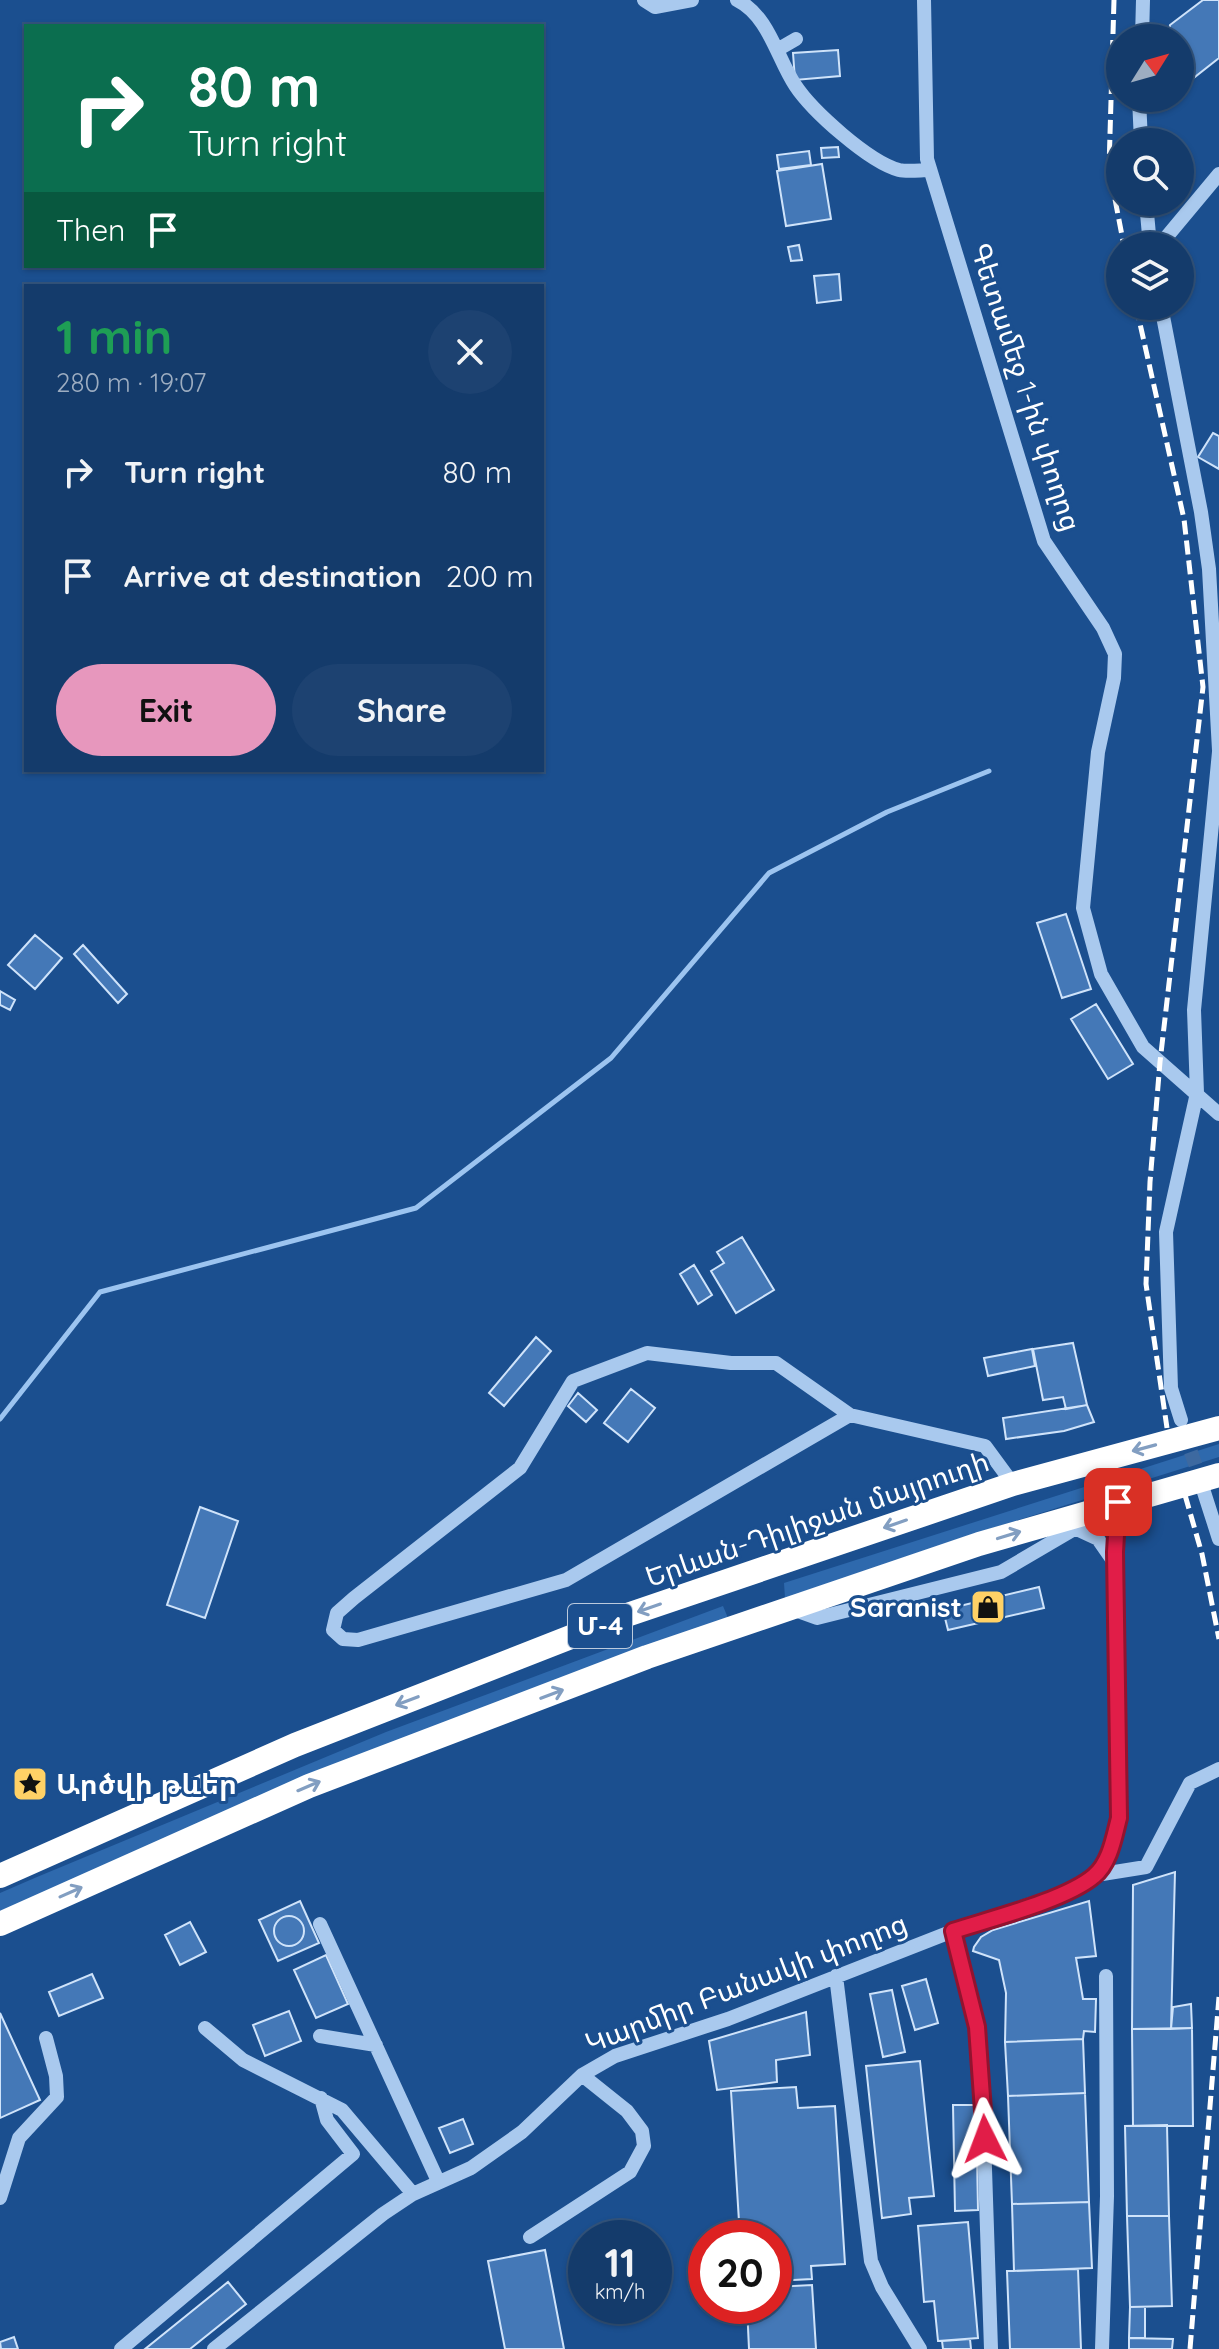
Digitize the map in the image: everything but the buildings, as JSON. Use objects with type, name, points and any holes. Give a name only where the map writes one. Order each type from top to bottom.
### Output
[{"type":"highway","name":"Երևան-Դիլիջան մայրուղի","points":[[0,1876],[295,1745],[570,1638],[1013,1484],[1219,1428]]},
{"type":"highway","name":"Մ-4","points":[[0,1924],[309,1786],[647,1657],[788,1608],[1043,1537],[1118,1502],[1211,1482]]},
{"type":"street","points":[[644,0],[655,7],[692,0]]},
{"type":"street","points":[[737,0],[758,17],[795,86],[830,124],[864,151],[899,170],[930,170]]},
{"type":"street","name":"Գետամեջ 1-ին փողոց","points":[[924,0],[927,159],[930,170],[1044,541],[1103,628],[1115,654],[1114,678],[1098,752],[1083,908],[1101,974],[1143,1047],[1219,1114]]},
{"type":"street","points":[[1142,24],[1143,0]]},
{"type":"street","points":[[777,50],[796,39]]},
{"type":"street","points":[[1171,232],[1219,174]]},
{"type":"street","points":[[1164,320],[1207,555],[1219,751],[1194,1010],[1197,1093],[1166,1232],[1171,1388],[1181,1420]]},
{"type":"street","points":[[850,1415],[566,1580],[358,1640],[343,1639],[333,1630],[337,1613],[346,1605],[520,1468],[573,1381],[647,1353],[731,1363],[776,1363],[850,1415],[985,1446],[1013,1484]]},
{"type":"street","points":[[1211,1482],[1219,1539]]},
{"type":"street","points":[[1096,1875],[1110,1851],[1119,1818],[1118,1502]]},
{"type":"street","points":[[788,1608],[817,1618],[1001,1572],[1043,1537],[1076,1528],[1098,1539],[1116,1566]]},
{"type":"street","points":[[1043,1537],[1076,1528]]},
{"type":"street","name":"Կարմիր Բանակի փողոց","points":[[214,2349],[413,2194],[471,2168],[522,2132],[582,2075],[615,2056],[728,2019],[953,1931],[1068,1891],[1096,1875],[1146,1867],[1190,1783],[1219,1769]]},
{"type":"street","points":[[320,1924],[438,2181]]},
{"type":"street","points":[[953,1931],[977,2027],[984,2124],[991,2349]]},
{"type":"street","points":[[836,1976],[871,2261],[882,2287],[920,2349]]},
{"type":"street","points":[[1102,2349],[1107,2196],[1106,1976]]},
{"type":"street","points":[[205,2028],[243,2060],[342,2110],[413,2194]]},
{"type":"street","points":[[320,2036],[376,2045]]},
{"type":"street","points":[[0,2198],[19,2138],[57,2097],[56,2076],[46,2038]]},
{"type":"street","points":[[530,2237],[630,2172],[644,2146],[642,2131],[627,2111],[582,2075]]},
{"type":"street","points":[[121,2349],[353,2154],[327,2120],[321,2098]]},
{"type":"shaded area","points":[[1219,1444],[1219,1457],[967,1536],[785,1598],[784,1583]]},
{"type":"shaded area","points":[[723,1606],[728,1618],[0,1911],[0,1893],[37,1877],[386,1732]]},
{"type":"waterway","points":[[0,1419],[100,1292],[416,1208],[611,1058],[769,873],[887,812],[989,771]]},
{"type":"tunnel","points":[[1184,1432],[1202,1484]]},
{"type":"railway","points":[[1114,0],[1109,168],[1121,232]]},
{"type":"railway","points":[[1139,320],[1184,519],[1203,687],[1160,1062],[1150,1182],[1146,1284],[1167,1428]]},
{"type":"railway","points":[[1185,1495],[1202,1554],[1219,1639]]},
{"type":"railway","points":[[1190,2349],[1219,1997]]},
{"type":"place","name":"Saranist","points":[[988,1607]]},
{"type":"place","name":"Արծվի թևեր","points":[[30,1784]]},
{"type":"route","points":[[985,2139],[977,2027],[953,1931],[1068,1891],[1096,1875],[1110,1851],[1119,1818],[1115,1552],[1118,1502]]}]
